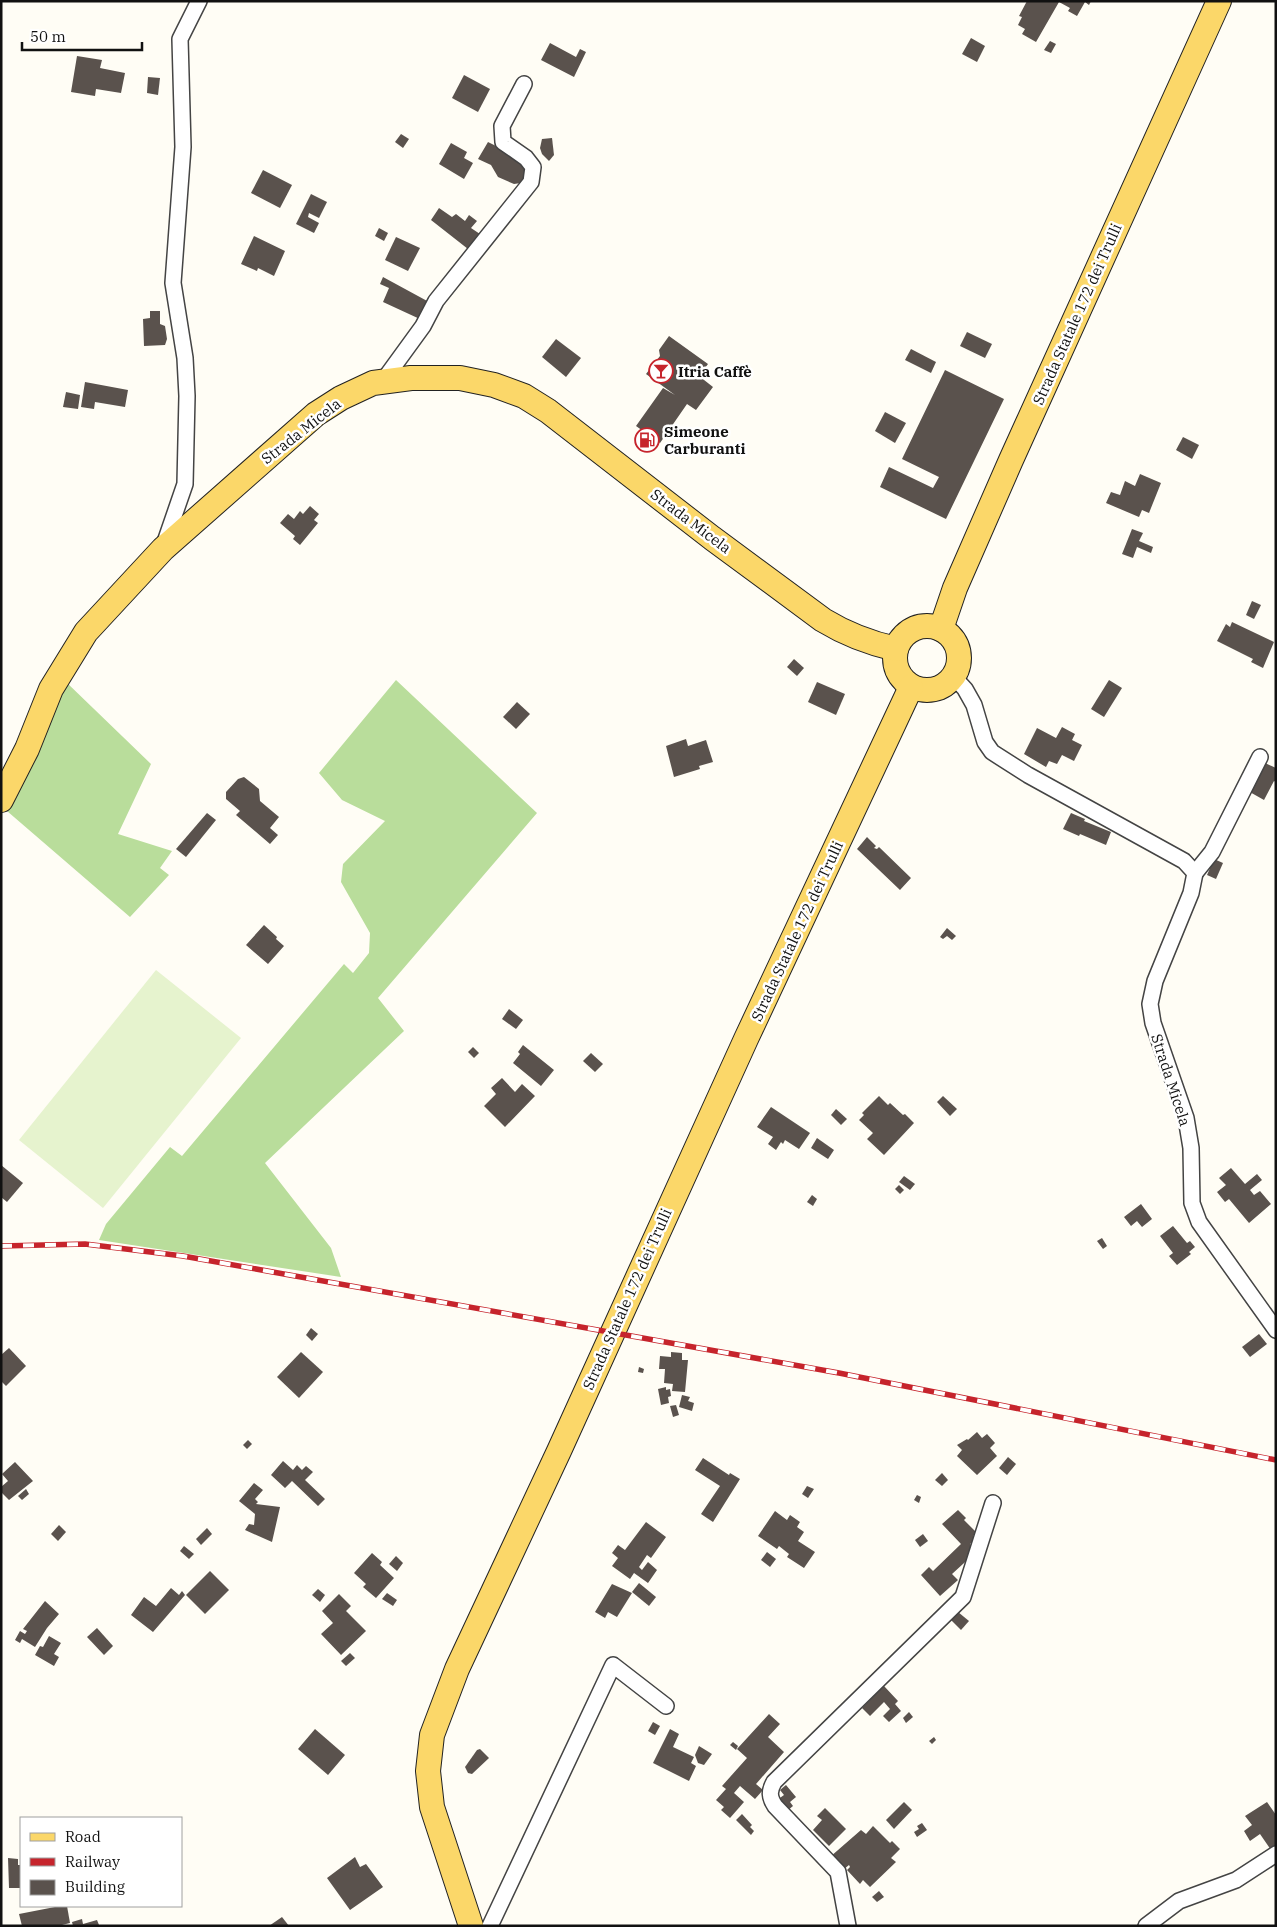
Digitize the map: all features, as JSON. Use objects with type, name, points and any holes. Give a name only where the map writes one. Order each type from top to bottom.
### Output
[{"type":"main road","name":"Strada Statale 172 dei Trulli","points":[[941,629],[955,588],[1011,460],[1216,2]]},
{"type":"main road","name":"Strada Micela","points":[[1,800],[27,748],[51,689],[64,664],[86,632],[163,549],[316,414],[341,398],[373,383],[411,378],[460,378],[494,385],[524,396],[548,411],[712,538],[823,620],[842,632],[862,640],[896,649]]},
{"type":"main road","points":[[923,626],[941,629],[950,636],[958,650],[958,666],[953,676],[947,683],[930,690],[912,687],[903,680],[897,670],[894,660],[896,649],[906,633],[914,628],[923,626]]},
{"type":"main road","name":"Strada Statale 172 dei Trulli","points":[[471,1926],[432,1807],[428,1771],[432,1735],[443,1703],[677,1189],[912,687]]},
{"type":"street","points":[[163,549],[185,484],[185,358],[173,283],[183,147],[180,39],[199,1]]},
{"type":"street","points":[[383,382],[423,326],[436,301],[530,182],[533,167],[526,158],[503,142],[502,126],[524,84]]},
{"type":"street","points":[[953,676],[965,689],[974,705],[984,742],[992,752],[1028,775],[1184,861],[1195,873]]},
{"type":"street","name":"Strada Micela","points":[[1260,758],[1212,852],[1195,873],[1191,893],[1156,981],[1150,1004],[1152,1023],[1186,1118],[1191,1148],[1192,1203],[1200,1222],[1276,1330]]},
{"type":"street","points":[[848,1926],[838,1872],[771,1800],[770,1790],[774,1782],[964,1597],[993,1503]]},
{"type":"street","points":[[490,1926],[613,1665],[666,1706]]},
{"type":"street","points":[[1146,1926],[1179,1902],[1236,1880],[1276,1854]]},
{"type":"green space","points":[[396,680],[537,813],[378,998],[404,1031],[265,1163],[331,1248],[341,1277],[99,1240],[106,1224],[170,1147],[182,1156],[344,964],[353,973],[369,953],[370,933],[341,882],[343,864],[385,821],[342,800],[319,773]]},
{"type":"green space","points":[[65,681],[151,764],[118,834],[172,851],[160,868],[169,875],[130,917],[7,811]]},
{"type":"green space","points":[[156,970],[241,1038],[103,1208],[19,1140]]},
{"type":"building","points":[[1027,1],[1091,1],[1089,5],[1085,2],[1077,16],[1068,11],[1070,8],[1059,2],[1036,42],[1022,34],[1025,29],[1018,25],[1022,17],[1019,16]]},
{"type":"building","points":[[971,38],[985,46],[977,62],[962,54]]},
{"type":"building","points":[[1050,41],[1056,44],[1051,53],[1044,50]]},
{"type":"building","points":[[550,43],[576,57],[580,49],[586,52],[574,77],[541,60]]},
{"type":"building","points":[[77,56],[102,60],[100,68],[125,73],[121,93],[96,89],[95,96],[71,92]]},
{"type":"building","points":[[464,75],[490,89],[478,112],[452,98]]},
{"type":"building","points":[[148,77],[160,78],[158,95],[147,93]]},
{"type":"building","points":[[401,134],[409,139],[403,148],[395,142]]},
{"type":"building","points":[[552,138],[554,155],[549,161],[542,154],[540,148],[542,139]]},
{"type":"building","points":[[488,142],[526,161],[523,168],[528,172],[521,183],[514,184],[498,177],[491,165],[478,159]]},
{"type":"building","points":[[451,143],[467,152],[464,158],[473,163],[464,179],[439,164]]},
{"type":"building","points":[[263,170],[292,185],[280,208],[251,193]]},
{"type":"building","points":[[311,194],[327,202],[319,218],[309,213],[308,217],[319,223],[314,233],[296,224]]},
{"type":"building","points":[[439,208],[452,217],[456,214],[465,221],[469,215],[477,221],[471,228],[480,234],[468,249],[431,220]]},
{"type":"building","points":[[379,228],[388,233],[384,241],[375,236]]},
{"type":"building","points":[[254,236],[285,251],[274,276],[258,268],[257,271],[241,264]]},
{"type":"building","points":[[396,237],[420,248],[408,271],[385,260]]},
{"type":"building","points":[[383,277],[429,302],[422,320],[383,302],[389,288],[380,284]]},
{"type":"building","points":[[150,311],[160,311],[160,324],[165,326],[167,339],[165,345],[144,346],[143,319],[150,318]]},
{"type":"building","points":[[967,332],[992,344],[985,358],[960,346]]},
{"type":"building","points":[[669,336],[708,364],[699,376],[713,387],[696,410],[687,404],[660,443],[636,426],[663,388],[675,395],[646,374],[660,356],[659,350]]},
{"type":"building","points":[[556,339],[581,358],[566,377],[542,357]]},
{"type":"building","points":[[911,349],[936,362],[931,373],[905,360]]},
{"type":"building","points":[[945,370],[1004,399],[946,519],[880,487],[889,467],[933,488],[939,477],[902,459]]},
{"type":"building","points":[[85,382],[128,390],[125,407],[95,402],[94,409],[81,407]]},
{"type":"building","points":[[66,392],[80,395],[78,409],[63,407]]},
{"type":"building","points":[[885,412],[906,423],[895,443],[875,431]]},
{"type":"building","points":[[1183,437],[1199,445],[1192,459],[1176,450]]},
{"type":"building","points":[[1140,474],[1161,483],[1149,513],[1142,510],[1139,517],[1106,503],[1111,492],[1120,495],[1125,481],[1135,486]]},
{"type":"building","points":[[310,506],[319,514],[314,520],[318,523],[300,545],[293,539],[295,536],[280,523],[288,514],[294,519],[300,511],[303,514]]},
{"type":"building","points":[[1132,529],[1143,533],[1139,541],[1153,547],[1151,553],[1137,547],[1133,558],[1122,554]]},
{"type":"building","points":[[1252,601],[1261,605],[1254,619],[1246,615]]},
{"type":"building","points":[[1232,622],[1274,642],[1263,668],[1251,662],[1253,659],[1217,641],[1226,624],[1230,627]]},
{"type":"building","points":[[794,659],[804,668],[797,676],[787,667]]},
{"type":"building","points":[[1109,680],[1122,688],[1104,717],[1091,709]]},
{"type":"building","points":[[817,682],[845,694],[836,715],[808,702]]},
{"type":"building","points":[[517,702],[530,714],[516,729],[503,717]]},
{"type":"building","points":[[1062,727],[1075,734],[1072,740],[1082,745],[1074,761],[1062,755],[1057,764],[1049,761],[1046,767],[1024,754],[1037,728],[1056,738]]},
{"type":"building","points":[[686,739],[688,746],[706,740],[713,762],[699,766],[700,769],[674,777],[666,746]]},
{"type":"building","points":[[1265,763],[1276,768],[1276,782],[1274,781],[1264,800],[1248,791]]},
{"type":"building","points":[[244,777],[259,789],[260,801],[279,817],[270,828],[278,835],[270,844],[236,815],[240,811],[226,799],[226,792],[238,779]]},
{"type":"building","points":[[207,813],[216,820],[186,857],[176,849]]},
{"type":"building","points":[[1071,813],[1085,819],[1084,821],[1111,832],[1106,845],[1063,829]]},
{"type":"building","points":[[867,837],[876,846],[874,848],[877,849],[879,847],[911,878],[900,890],[857,849]]},
{"type":"building","points":[[1214,859],[1223,863],[1216,879],[1207,875]]},
{"type":"building","points":[[264,925],[284,946],[268,964],[246,945]]},
{"type":"building","points":[[947,928],[956,936],[952,940],[947,936],[943,939],[940,937]]},
{"type":"building","points":[[509,1009],[523,1020],[516,1029],[502,1019]]},
{"type":"building","points":[[523,1045],[554,1070],[541,1086],[513,1063],[520,1054],[518,1052]]},
{"type":"building","points":[[473,1047],[479,1053],[474,1058],[468,1052]]},
{"type":"building","points":[[591,1053],[603,1064],[595,1072],[583,1061]]},
{"type":"building","points":[[502,1078],[515,1092],[522,1084],[535,1096],[505,1127],[484,1106],[496,1094],[491,1088]]},
{"type":"building","points":[[879,1096],[888,1105],[890,1103],[903,1115],[905,1114],[914,1123],[884,1155],[867,1139],[873,1133],[859,1120],[864,1115],[862,1113]]},
{"type":"building","points":[[943,1096],[957,1109],[950,1116],[937,1102]]},
{"type":"building","points":[[771,1107],[810,1133],[799,1149],[785,1140],[783,1144],[781,1142],[776,1150],[768,1144],[773,1137],[757,1127]]},
{"type":"building","points":[[836,1109],[847,1119],[841,1125],[831,1115]]},
{"type":"building","points":[[817,1138],[834,1150],[828,1159],[811,1148]]},
{"type":"building","points":[[1,1165],[23,1183],[7,1202],[1,1197]]},
{"type":"building","points":[[1231,1168],[1245,1184],[1257,1174],[1262,1180],[1250,1190],[1254,1195],[1260,1191],[1271,1204],[1249,1223],[1229,1199],[1225,1202],[1217,1192],[1226,1185],[1219,1178]]},
{"type":"building","points":[[904,1176],[915,1184],[910,1190],[899,1182]]},
{"type":"building","points":[[899,1185],[904,1190],[900,1194],[895,1189]]},
{"type":"building","points":[[812,1195],[817,1199],[813,1206],[807,1202]]},
{"type":"building","points":[[1141,1204],[1152,1219],[1142,1227],[1137,1221],[1131,1226],[1124,1217]]},
{"type":"building","points":[[1173,1226],[1187,1243],[1190,1241],[1195,1247],[1189,1252],[1191,1254],[1177,1265],[1169,1256],[1173,1253],[1160,1236]]},
{"type":"building","points":[[1102,1238],[1107,1246],[1103,1249],[1097,1241]]},
{"type":"building","points":[[311,1328],[318,1334],[312,1341],[306,1335]]},
{"type":"building","points":[[1259,1334],[1267,1344],[1250,1357],[1242,1347]]},
{"type":"building","points":[[9,1348],[26,1366],[6,1386],[1,1381],[1,1355]]},
{"type":"building","points":[[301,1352],[323,1372],[299,1398],[277,1377]]},
{"type":"building","points":[[671,1352],[682,1353],[682,1360],[688,1360],[685,1392],[672,1391],[673,1384],[664,1383],[665,1369],[659,1369],[660,1356],[671,1357]]},
{"type":"building","points":[[639,1367],[644,1369],[643,1373],[638,1372]]},
{"type":"building","points":[[666,1387],[666,1390],[670,1389],[671,1396],[668,1397],[669,1403],[661,1405],[658,1389]]},
{"type":"building","points":[[682,1395],[690,1397],[688,1401],[694,1403],[692,1411],[679,1407]]},
{"type":"building","points":[[676,1405],[679,1415],[673,1417],[670,1406]]},
{"type":"building","points":[[977,1432],[982,1438],[987,1434],[995,1443],[990,1448],[997,1456],[977,1475],[957,1456],[962,1450],[957,1445],[968,1440]]},
{"type":"building","points":[[248,1440],[252,1444],[247,1449],[243,1445]]},
{"type":"building","points":[[1008,1457],[1016,1464],[1007,1475],[999,1468]]},
{"type":"building","points":[[703,1458],[729,1475],[730,1473],[740,1479],[713,1522],[701,1514],[720,1486],[695,1470]]},
{"type":"building","points":[[283,1461],[293,1470],[297,1465],[302,1470],[306,1466],[313,1472],[305,1480],[325,1499],[318,1506],[292,1481],[285,1488],[271,1475]]},
{"type":"building","points":[[15,1462],[33,1481],[9,1500],[1,1492],[1,1487],[8,1481],[2,1474]]},
{"type":"building","points":[[942,1473],[948,1480],[942,1486],[935,1480]]},
{"type":"building","points":[[254,1483],[263,1490],[255,1499],[258,1502],[256,1504],[280,1507],[272,1542],[245,1530],[249,1524],[254,1525],[255,1514],[239,1501]]},
{"type":"building","points":[[807,1486],[814,1489],[808,1498],[802,1494]]},
{"type":"building","points":[[26,1489],[29,1494],[22,1500],[18,1496]]},
{"type":"building","points":[[917,1495],[921,1497],[919,1503],[914,1500]]},
{"type":"building","points":[[958,1510],[966,1518],[964,1520],[977,1533],[973,1536],[976,1539],[970,1544],[974,1547],[975,1553],[952,1574],[958,1580],[940,1596],[921,1575],[929,1567],[933,1571],[961,1544],[942,1524]]},
{"type":"building","points":[[775,1511],[787,1520],[790,1515],[800,1522],[797,1527],[804,1532],[798,1541],[815,1552],[804,1568],[787,1557],[789,1554],[779,1546],[777,1549],[758,1536]]},
{"type":"building","points":[[646,1522],[666,1537],[651,1558],[647,1555],[639,1567],[642,1570],[648,1562],[657,1570],[648,1583],[634,1573],[630,1579],[612,1566],[618,1558],[612,1553],[618,1545],[625,1550]]},
{"type":"building","points":[[59,1525],[66,1532],[58,1541],[51,1534]]},
{"type":"building","points":[[207,1528],[212,1534],[201,1545],[196,1539]]},
{"type":"building","points":[[923,1534],[928,1541],[920,1547],[915,1540]]},
{"type":"building","points":[[184,1546],[194,1554],[189,1559],[180,1551]]},
{"type":"building","points":[[767,1552],[776,1559],[770,1567],[761,1560]]},
{"type":"building","points":[[372,1553],[382,1562],[380,1565],[394,1578],[376,1598],[363,1587],[366,1584],[354,1573]]},
{"type":"building","points":[[396,1556],[403,1563],[397,1571],[389,1564]]},
{"type":"building","points":[[210,1571],[229,1590],[205,1614],[186,1595]]},
{"type":"building","points":[[639,1583],[656,1597],[649,1606],[632,1592]]},
{"type":"building","points":[[612,1584],[632,1593],[617,1617],[608,1612],[605,1618],[595,1612]]},
{"type":"building","points":[[171,1588],[179,1595],[182,1591],[185,1595],[153,1632],[131,1615],[144,1597],[156,1606]]},
{"type":"building","points":[[318,1589],[325,1595],[320,1602],[312,1595]]},
{"type":"building","points":[[387,1593],[397,1600],[393,1606],[382,1599]]},
{"type":"building","points":[[339,1594],[351,1606],[346,1611],[366,1631],[341,1655],[321,1634],[333,1623],[322,1611]]},
{"type":"building","points":[[45,1601],[59,1614],[35,1647],[22,1639],[20,1643],[15,1640],[20,1631],[25,1634],[27,1631],[23,1629]]},
{"type":"building","points":[[958,1612],[969,1621],[961,1630],[951,1620]]},
{"type":"building","points":[[97,1628],[113,1646],[104,1655],[87,1637]]},
{"type":"building","points":[[49,1636],[61,1643],[54,1654],[59,1657],[54,1666],[35,1655],[40,1646],[43,1647]]},
{"type":"building","points":[[350,1653],[355,1658],[346,1666],[341,1661]]},
{"type":"building","points":[[884,1686],[898,1701],[895,1704],[901,1711],[889,1722],[883,1716],[890,1709],[884,1702],[870,1716],[862,1708]]},
{"type":"building","points":[[909,1712],[913,1717],[906,1723],[903,1718]]},
{"type":"building","points":[[769,1714],[780,1724],[768,1737],[784,1752],[756,1784],[763,1790],[755,1799],[740,1786],[734,1793],[744,1802],[730,1818],[721,1810],[724,1807],[716,1800],[726,1789],[722,1786],[747,1758],[737,1749]]},
{"type":"building","points":[[653,1722],[660,1726],[655,1735],[648,1731]]},
{"type":"building","points":[[315,1729],[345,1755],[328,1775],[298,1749]]},
{"type":"building","points":[[670,1729],[679,1734],[673,1747],[694,1757],[691,1763],[696,1766],[689,1781],[653,1763]]},
{"type":"building","points":[[934,1737],[936,1740],[932,1744],[929,1741]]},
{"type":"building","points":[[733,1742],[738,1746],[736,1750],[730,1745]]},
{"type":"building","points":[[699,1746],[712,1754],[704,1765],[698,1763],[695,1755]]},
{"type":"building","points":[[480,1749],[489,1758],[472,1774],[468,1773],[465,1767],[477,1750]]},
{"type":"building","points":[[786,1785],[796,1797],[790,1802],[793,1806],[787,1811],[777,1800],[784,1795],[780,1790]]},
{"type":"building","points":[[904,1802],[912,1810],[894,1829],[886,1820]]},
{"type":"building","points":[[1267,1802],[1276,1815],[1276,1847],[1271,1850],[1260,1834],[1250,1841],[1244,1831],[1252,1825],[1245,1816]]},
{"type":"building","points":[[825,1808],[846,1829],[829,1846],[813,1830],[822,1820],[817,1816]]},
{"type":"building","points":[[742,1814],[752,1825],[750,1827],[754,1831],[751,1835],[736,1820]]},
{"type":"building","points":[[922,1823],[927,1830],[917,1837],[914,1832],[919,1829],[917,1826]]},
{"type":"building","points":[[873,1826],[890,1843],[892,1841],[900,1849],[891,1858],[896,1862],[870,1887],[863,1880],[860,1884],[847,1870],[850,1867],[849,1865],[843,1870],[830,1857],[861,1830],[866,1834]]},
{"type":"building","points":[[355,1857],[360,1867],[366,1864],[383,1887],[350,1910],[327,1878]]},
{"type":"building","points":[[8,1858],[18,1859],[18,1865],[20,1865],[20,1888],[9,1888]]},
{"type":"building","points":[[879,1891],[884,1897],[877,1902],[872,1897]]},
{"type":"building","points":[[55,1907],[67,1907],[70,1923],[58,1926],[22,1926],[19,1914]]},
{"type":"building","points":[[282,1917],[289,1926],[269,1926]]},
{"type":"building","points":[[82,1919],[83,1924],[97,1920],[99,1925],[73,1926],[72,1922]]},
{"type":"railway","points":[[1,1246],[85,1244],[183,1256],[839,1373],[1276,1460]]},
{"type":"place","name":"Itria Caffè","points":[[661,371]]},
{"type":"place","name":"Simeone Carburanti","points":[[647,440]]}]
